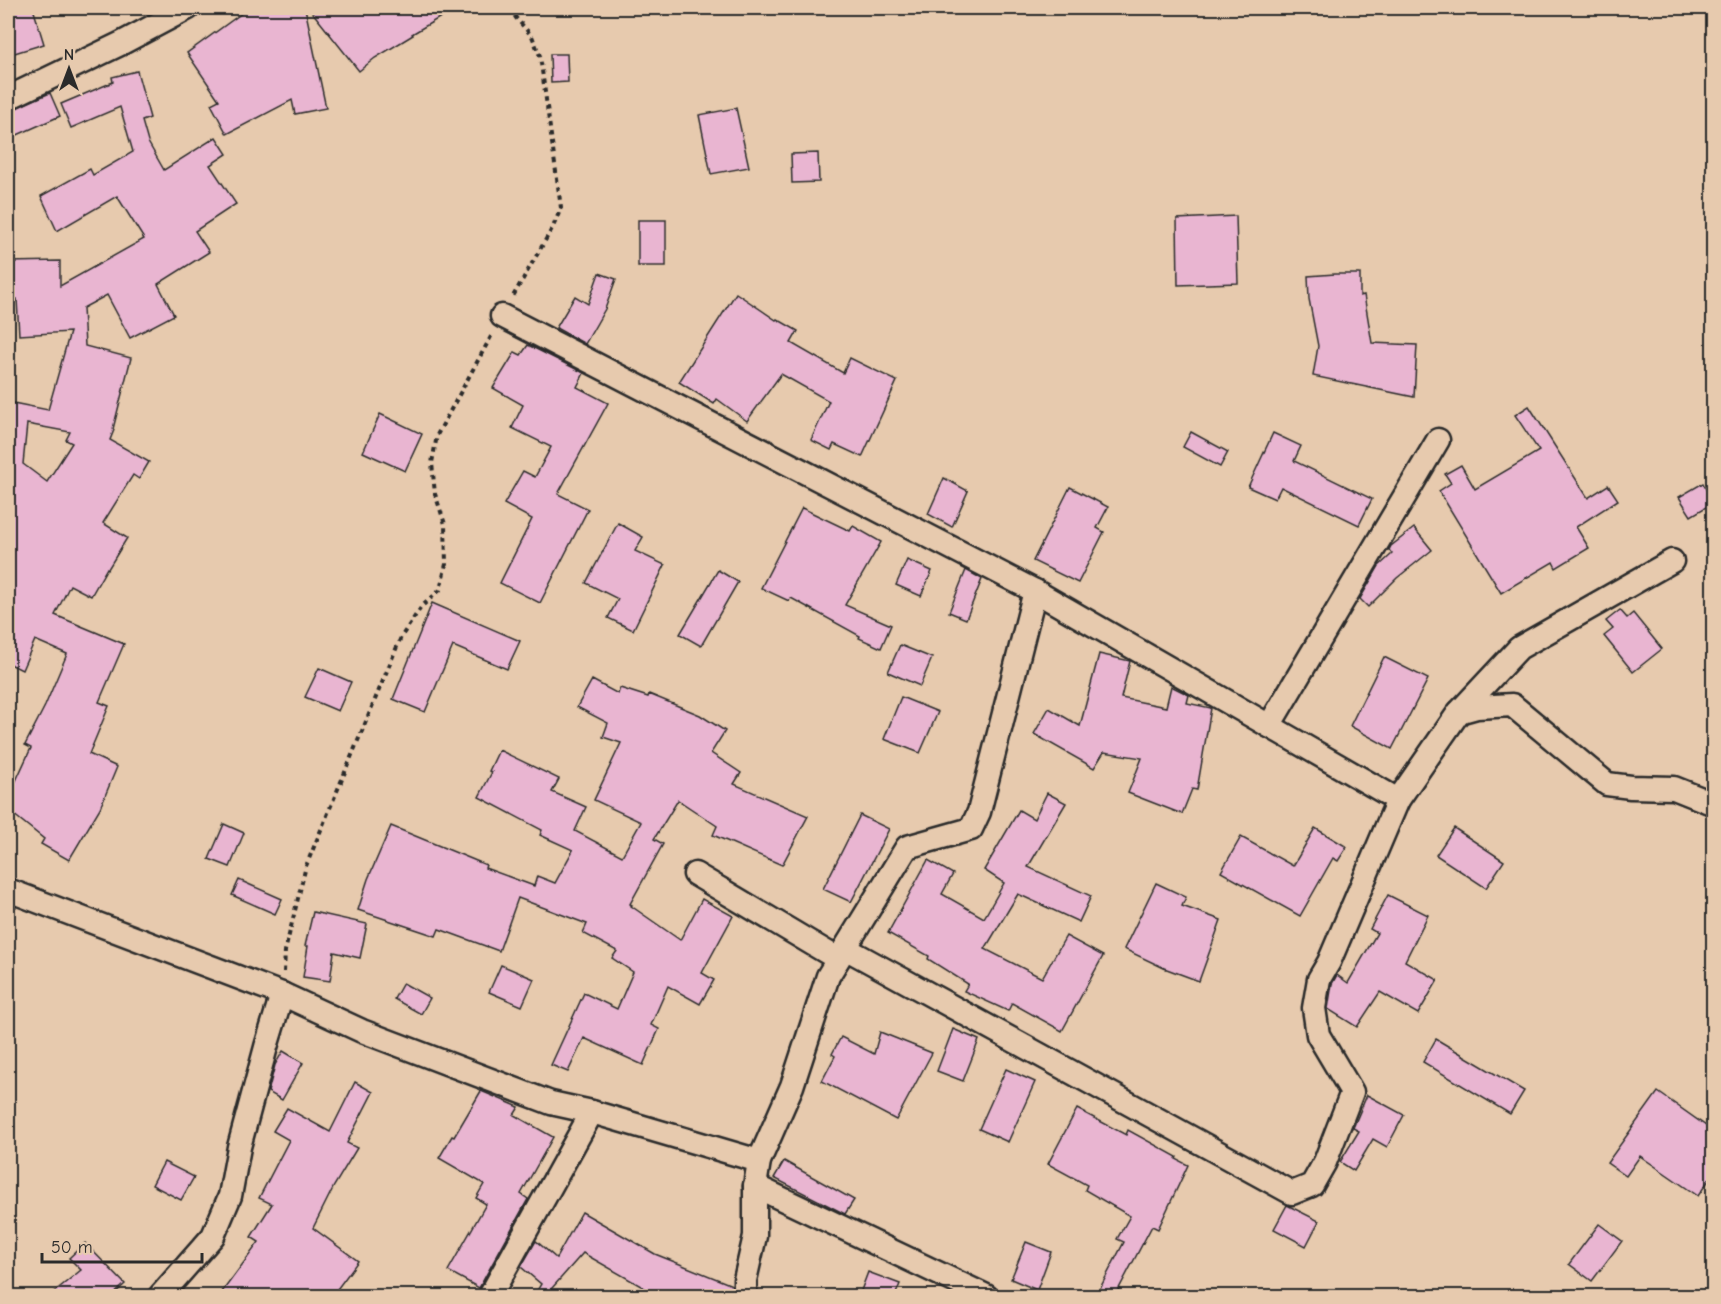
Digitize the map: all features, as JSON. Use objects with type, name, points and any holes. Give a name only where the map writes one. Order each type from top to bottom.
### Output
[{"type":"street","points":[[8,98],[188,8]]},
{"type":"street","points":[[502,316],[1035,591],[1398,800]]},
{"type":"street","points":[[1269,726],[1438,440]]},
{"type":"street","points":[[695,874],[1292,1193],[1312,1185],[1325,1162],[1352,1092],[1318,1035],[1314,1008],[1319,979],[1329,962],[1398,800],[1459,712],[1519,648],[1672,561]]},
{"type":"street","points":[[746,1296],[746,1280],[755,1236],[755,1186],[759,1161],[792,1086],[828,976],[907,847],[971,829],[979,812],[1035,591]]},
{"type":"street","points":[[1459,712],[1477,707],[1512,705],[1607,784],[1631,788],[1674,788],[1713,804]]},
{"type":"street","points":[[8,890],[282,994],[362,1030],[551,1103],[592,1112],[759,1161]]},
{"type":"street","points":[[160,1296],[213,1236],[230,1196],[242,1136],[282,994]]},
{"type":"street","points":[[490,1296],[592,1112]]},
{"type":"street","points":[[755,1186],[986,1296]]},
{"type":"path","points":[[282,994],[285,951],[306,866],[401,637],[422,606],[440,590],[446,564],[445,524],[435,494],[432,463],[437,435],[553,227],[561,208],[540,56],[532,36],[510,8]]},
{"type":"building","points":[[8,8],[33,8],[44,44],[8,55]]},
{"type":"building","points":[[249,8],[305,8],[326,108],[295,114],[292,100],[227,134],[211,104],[219,100],[187,53]]},
{"type":"building","points":[[309,8],[456,8],[375,58],[359,71]]},
{"type":"building","points":[[550,54],[567,54],[568,82],[551,83]]},
{"type":"building","points":[[137,71],[150,118],[142,121],[148,142],[164,170],[216,137],[227,154],[210,165],[236,204],[195,231],[209,252],[158,284],[174,315],[130,338],[107,295],[83,308],[85,346],[131,358],[110,440],[149,462],[139,479],[133,475],[103,523],[127,538],[108,569],[91,596],[70,585],[55,615],[124,644],[99,702],[109,706],[89,754],[117,767],[100,808],[69,860],[41,844],[44,839],[8,810],[8,779],[14,785],[31,748],[25,745],[45,706],[67,654],[35,640],[22,670],[8,663],[8,402],[48,410],[70,332],[19,335],[17,299],[8,299],[8,262],[60,261],[60,286],[144,239],[117,196],[57,231],[41,196],[90,169],[93,175],[133,152],[120,107],[71,128],[61,104],[113,82],[112,77]],"holes":[[[27,424],[70,432],[66,440],[72,443],[47,482],[23,464]]]},
{"type":"building","points":[[50,93],[60,116],[15,136],[8,119],[8,111]]},
{"type":"building","points":[[736,108],[749,167],[711,174],[699,115]]},
{"type":"building","points":[[818,153],[819,182],[792,183],[791,154]]},
{"type":"building","points":[[1236,216],[1238,283],[1178,285],[1177,219]]},
{"type":"building","points":[[638,220],[666,220],[666,266],[638,266]]},
{"type":"building","points":[[599,273],[616,279],[605,309],[585,344],[556,328],[575,296],[588,304]]},
{"type":"building","points":[[1360,274],[1360,296],[1364,295],[1372,343],[1417,345],[1414,397],[1313,376],[1318,346],[1309,299],[1308,276]]},
{"type":"building","points":[[736,293],[776,320],[798,331],[791,343],[843,373],[850,358],[897,381],[862,457],[834,444],[831,450],[811,440],[829,401],[781,374],[747,421],[717,399],[714,404],[679,382]]},
{"type":"building","points":[[528,345],[584,373],[577,387],[608,403],[558,494],[588,509],[540,603],[500,583],[532,519],[504,504],[523,471],[535,477],[551,447],[512,428],[523,405],[493,388],[515,352],[521,355]]},
{"type":"building","points":[[1529,406],[1588,498],[1608,485],[1618,500],[1576,527],[1589,548],[1556,568],[1553,562],[1501,593],[1439,491],[1451,483],[1445,474],[1461,465],[1475,489],[1539,451],[1515,415]]},
{"type":"building","points":[[380,414],[422,434],[405,471],[363,452]]},
{"type":"building","points":[[1191,432],[1228,452],[1220,467],[1183,447]]},
{"type":"building","points":[[1273,433],[1301,446],[1294,461],[1372,499],[1359,525],[1281,487],[1275,499],[1248,487]]},
{"type":"building","points":[[944,478],[968,491],[952,527],[928,514]]},
{"type":"building","points":[[1703,483],[1713,503],[1691,516],[1679,497]]},
{"type":"building","points":[[1070,487],[1108,507],[1097,528],[1104,532],[1078,583],[1033,561]]},
{"type":"building","points":[[802,508],[850,531],[853,526],[881,542],[845,605],[891,625],[881,648],[859,638],[860,636],[791,598],[789,601],[761,588]]},
{"type":"building","points":[[618,523],[643,537],[635,551],[665,565],[633,630],[608,618],[618,599],[586,583]]},
{"type":"building","points":[[1414,528],[1432,550],[1397,578],[1368,607],[1360,599],[1379,566],[1392,554],[1389,550],[1391,546]]},
{"type":"building","points":[[907,560],[932,571],[921,596],[896,585]]},
{"type":"building","points":[[718,570],[738,582],[701,646],[680,634]]},
{"type":"building","points":[[966,570],[982,579],[966,619],[949,612]]},
{"type":"building","points":[[432,603],[520,641],[507,669],[453,646],[425,712],[393,699]]},
{"type":"building","points":[[1620,610],[1627,618],[1633,613],[1662,649],[1633,672],[1604,636],[1613,629],[1606,621]]},
{"type":"building","points":[[900,645],[932,658],[920,686],[888,672]]},
{"type":"building","points":[[1099,654],[1130,661],[1121,698],[1166,707],[1171,686],[1189,695],[1187,703],[1211,708],[1197,790],[1192,789],[1182,814],[1128,793],[1142,758],[1104,752],[1094,768],[1034,734],[1049,708],[1080,726]]},
{"type":"building","points":[[1384,657],[1428,679],[1392,749],[1350,726]]},
{"type":"building","points":[[319,668],[351,682],[338,711],[305,697]]},
{"type":"building","points":[[592,680],[618,694],[620,688],[648,697],[649,694],[700,715],[725,731],[711,753],[741,773],[734,784],[808,816],[782,865],[713,835],[717,826],[678,800],[654,839],[663,844],[630,904],[680,940],[702,899],[733,916],[702,973],[714,980],[700,1004],[668,986],[651,1025],[659,1029],[643,1065],[584,1038],[568,1072],[551,1065],[584,993],[617,1009],[633,972],[612,958],[617,951],[583,933],[587,924],[518,898],[499,951],[439,929],[436,936],[358,910],[368,879],[391,826],[486,865],[485,868],[534,886],[537,876],[555,883],[573,850],[540,835],[542,830],[479,797],[492,772],[489,771],[499,750],[559,779],[552,792],[586,807],[575,831],[622,856],[641,822],[594,800],[621,743],[603,737],[608,723],[577,707]]},
{"type":"building","points":[[901,697],[938,712],[920,753],[884,739]]},
{"type":"building","points":[[1047,793],[1066,803],[1028,867],[1091,896],[1079,922],[1018,894],[985,949],[1042,978],[1066,936],[1103,956],[1062,1031],[1012,1003],[1008,1011],[964,991],[968,984],[928,959],[929,956],[888,933],[928,860],[953,874],[942,894],[984,918],[1004,883],[984,870],[1019,810],[1034,819]]},
{"type":"building","points":[[860,815],[889,829],[851,902],[823,889]]},
{"type":"building","points":[[224,824],[244,833],[230,867],[209,859]]},
{"type":"building","points":[[1315,828],[1347,847],[1338,861],[1333,858],[1300,916],[1221,872],[1241,837],[1293,866]]},
{"type":"building","points":[[1454,828],[1504,861],[1486,888],[1436,855]]},
{"type":"building","points":[[239,880],[282,899],[275,914],[232,895]]},
{"type":"building","points":[[1156,883],[1186,897],[1182,906],[1221,920],[1199,981],[1124,949]]},
{"type":"building","points":[[1388,895],[1428,915],[1405,961],[1438,980],[1418,1014],[1380,992],[1357,1027],[1328,1009],[1332,984],[1337,975],[1348,983],[1377,933],[1370,929]]},
{"type":"building","points":[[313,912],[367,924],[360,958],[334,952],[330,981],[303,977],[308,946],[305,946]]},
{"type":"building","points":[[501,965],[534,979],[522,1006],[489,992]]},
{"type":"building","points":[[403,983],[430,998],[421,1014],[394,999]]},
{"type":"building","points":[[953,1029],[979,1040],[963,1081],[937,1071]]},
{"type":"building","points":[[880,1032],[932,1053],[896,1120],[822,1081],[835,1056],[832,1054],[841,1037],[874,1054]]},
{"type":"building","points":[[1436,1039],[1524,1091],[1510,1114],[1423,1062]]},
{"type":"building","points":[[283,1051],[303,1063],[282,1100],[268,1092],[275,1065]]},
{"type":"building","points":[[1006,1069],[1035,1082],[1008,1142],[979,1129]]},
{"type":"building","points":[[355,1082],[373,1092],[347,1143],[357,1148],[334,1186],[313,1228],[358,1261],[332,1296],[219,1296],[259,1242],[251,1237],[272,1204],[259,1198],[289,1140],[273,1131],[287,1108],[330,1132]]},
{"type":"building","points":[[481,1091],[519,1107],[514,1115],[553,1137],[521,1194],[528,1199],[479,1288],[448,1271],[486,1204],[476,1198],[484,1184],[439,1158]]},
{"type":"building","points":[[1658,1092],[1713,1131],[1713,1174],[1698,1196],[1640,1156],[1626,1176],[1607,1163]]},
{"type":"building","points":[[1367,1095],[1404,1115],[1387,1147],[1373,1139],[1354,1171],[1340,1162],[1359,1131],[1353,1128]]},
{"type":"building","points":[[1077,1109],[1126,1135],[1128,1130],[1188,1165],[1158,1229],[1152,1226],[1115,1296],[1096,1296],[1124,1242],[1117,1239],[1130,1216],[1085,1190],[1087,1185],[1048,1164]]},
{"type":"building","points":[[784,1161],[854,1200],[845,1214],[774,1178]]},
{"type":"building","points":[[164,1162],[194,1177],[181,1200],[152,1185]]},
{"type":"building","points":[[1287,1205],[1319,1221],[1306,1246],[1274,1229]]},
{"type":"building","points":[[582,1212],[655,1254],[732,1285],[732,1296],[645,1296],[648,1290],[583,1253],[545,1296],[534,1296],[541,1284],[521,1267],[536,1241],[556,1258]]},
{"type":"building","points":[[1599,1224],[1622,1241],[1592,1281],[1569,1264]]},
{"type":"building","points":[[1026,1242],[1051,1252],[1037,1290],[1011,1279]]},
{"type":"building","points":[[85,1243],[125,1284],[112,1296],[49,1296],[81,1270],[69,1258]]},
{"type":"building","points":[[868,1272],[900,1284],[895,1296],[859,1296]]}]
